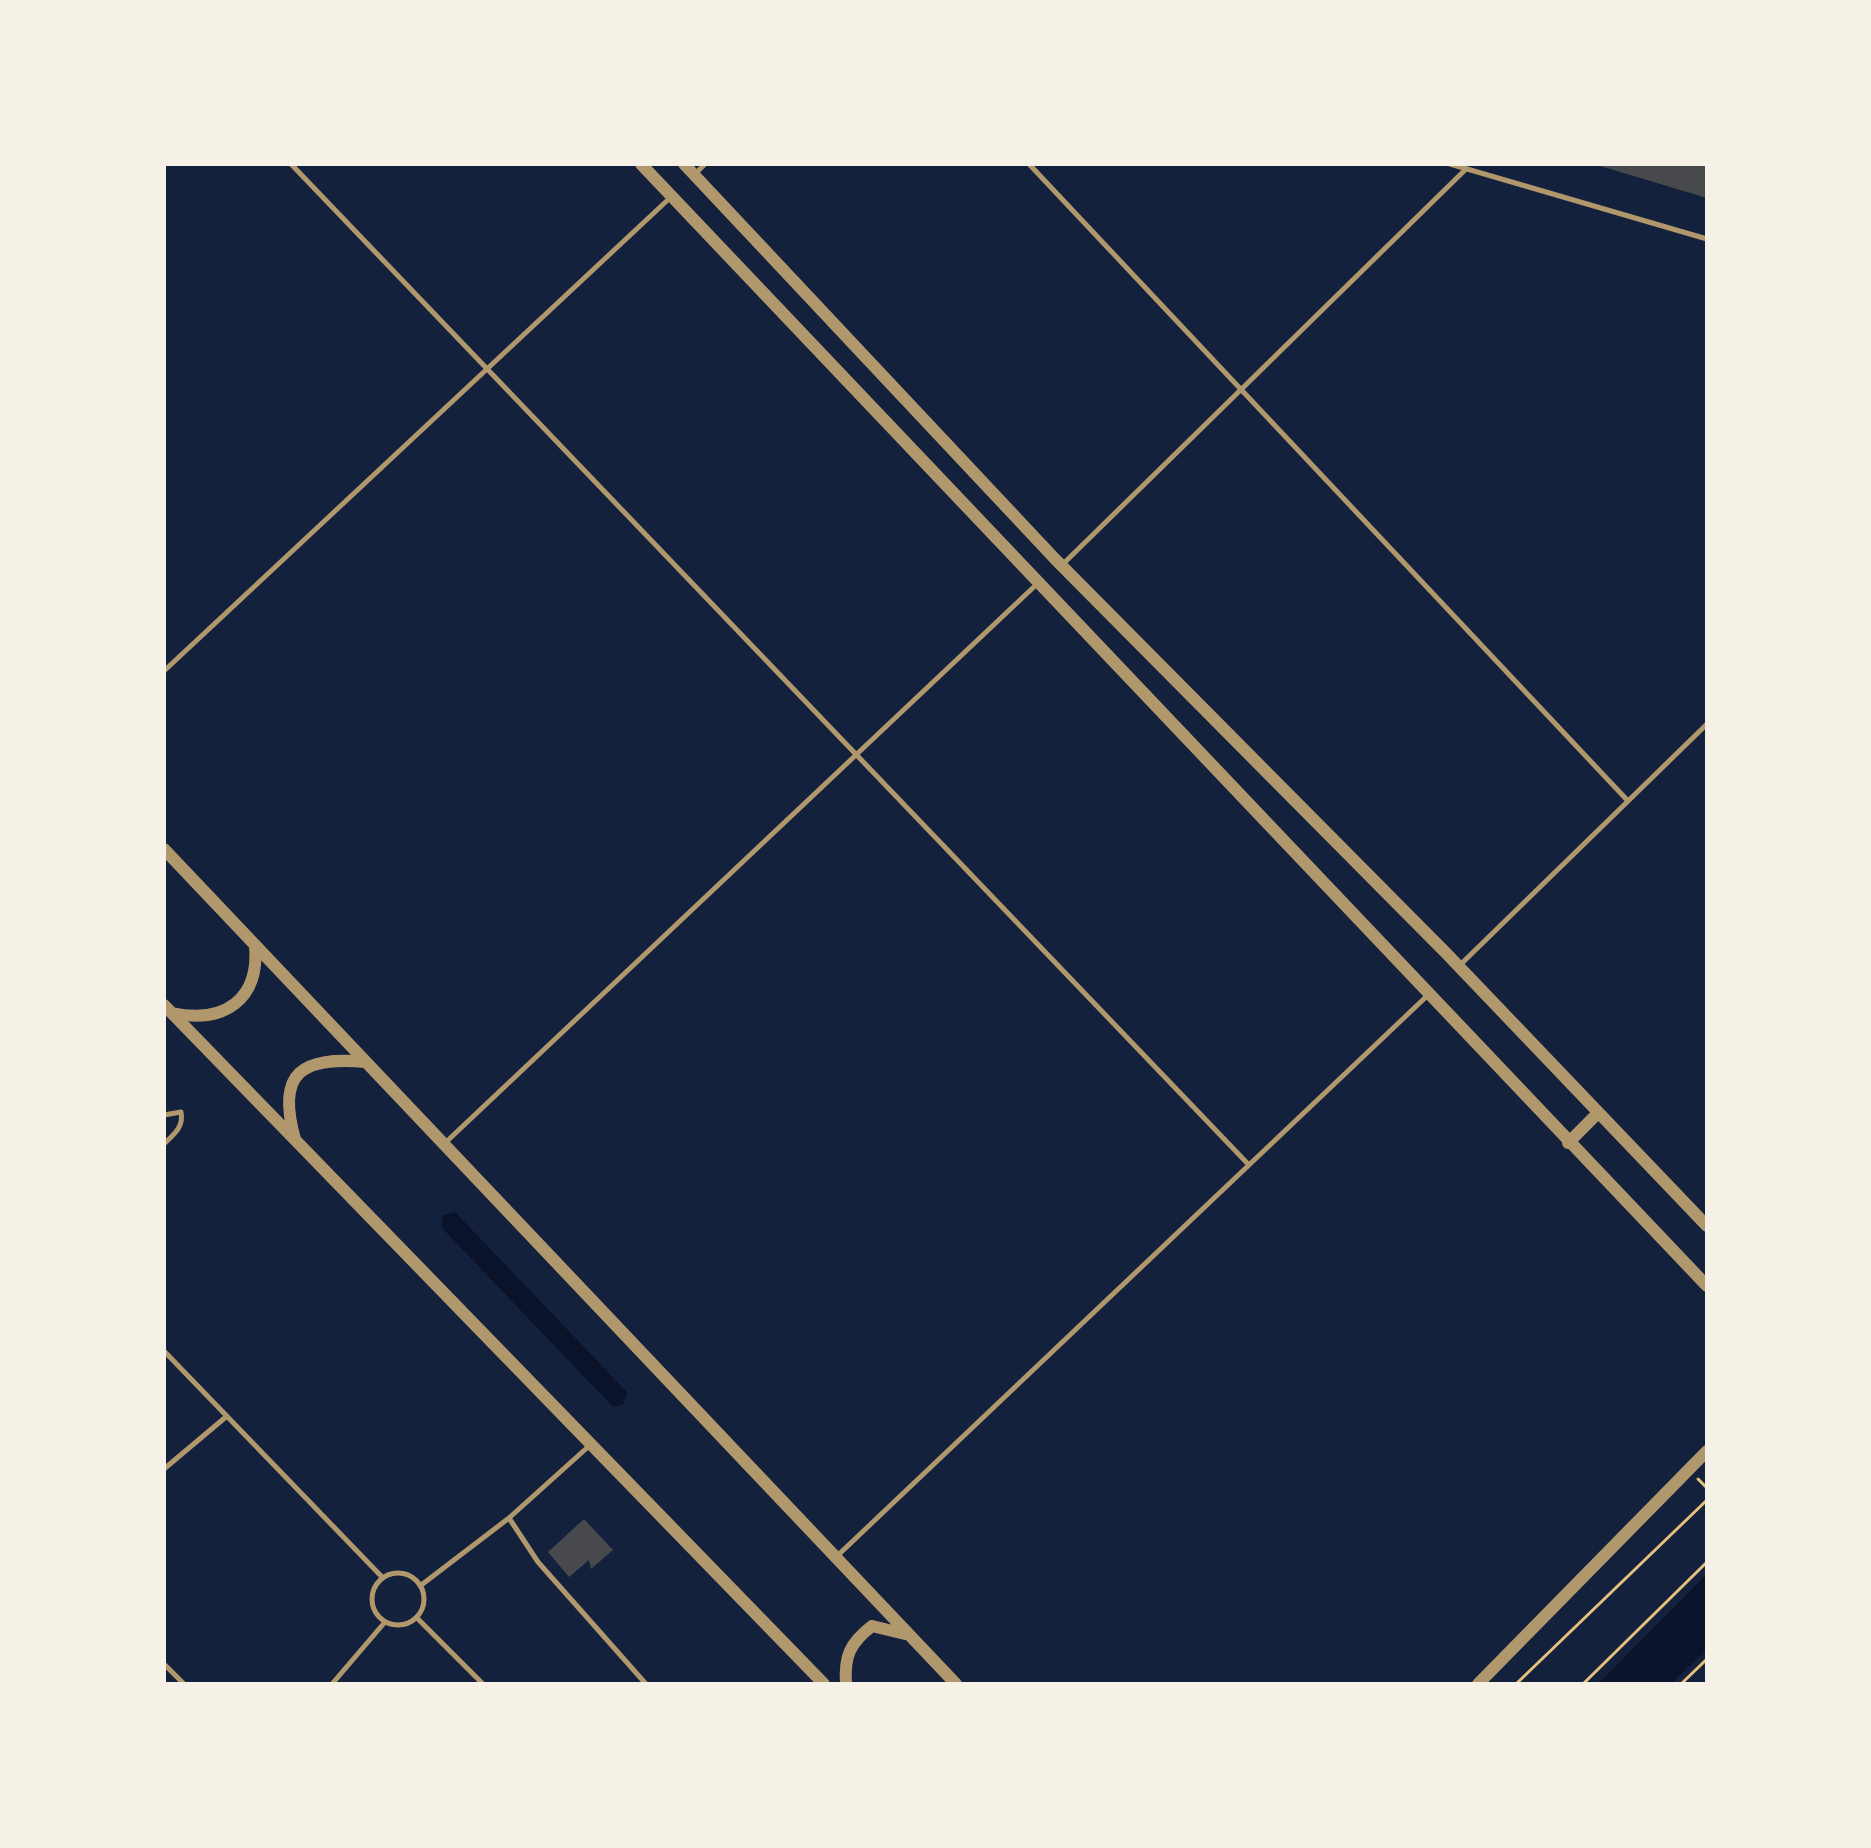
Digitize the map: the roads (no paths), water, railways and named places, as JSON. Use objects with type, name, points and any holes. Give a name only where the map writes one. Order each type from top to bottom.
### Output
[{"type":"street","points":[[641,164],[1707,1286]]},
{"type":"street","points":[[684,164],[1061,566],[1458,966],[1707,1226]]},
{"type":"street","points":[[164,849],[905,1634],[956,1684]]},
{"type":"street","points":[[168,1009],[193,1017],[230,1008],[244,997],[253,979],[255,945]]},
{"type":"street","points":[[168,1009],[824,1684]]},
{"type":"street","points":[[295,1140],[287,1096],[293,1082],[308,1066],[327,1060],[366,1062]]},
{"type":"street","points":[[1568,1143],[1598,1113]]},
{"type":"street","points":[[1478,1684],[1707,1451]]},
{"type":"street","points":[[846,1684],[844,1665],[851,1642],[872,1626],[905,1634]]},
{"type":"lane","points":[[291,164],[1249,1165]]},
{"type":"lane","points":[[695,175],[705,164]]},
{"type":"lane","points":[[1029,164],[1239,391],[1628,801]]},
{"type":"lane","points":[[1450,164],[1707,239]]},
{"type":"lane","points":[[1061,566],[1466,169]]},
{"type":"lane","points":[[164,671],[672,196]]},
{"type":"lane","points":[[444,1144],[1038,583]]},
{"type":"lane","points":[[1458,966],[1707,724]]},
{"type":"lane","points":[[834,1558],[1428,995]]},
{"type":"lane","points":[[164,1115],[181,1112],[183,1121],[178,1131],[164,1144]]},
{"type":"lane","points":[[164,1351],[383,1578]]},
{"type":"lane","points":[[164,1469],[227,1416]]},
{"type":"lane","points":[[420,1586],[509,1518],[590,1445]]},
{"type":"lane","points":[[509,1518],[538,1562],[646,1684]]},
{"type":"lane","points":[[391,1574],[408,1575],[420,1586],[424,1603],[417,1618],[401,1625],[385,1622],[372,1601],[383,1578],[391,1574]]},
{"type":"lane","points":[[417,1618],[483,1684]]},
{"type":"lane","points":[[332,1684],[385,1622]]},
{"type":"lane","points":[[164,1664],[184,1684]]},
{"type":"water","points":[[455,1212],[627,1392],[624,1404],[613,1407],[441,1227],[443,1215]]},
{"type":"water","points":[[1707,1574],[1707,1649],[1671,1684],[1598,1684]]}]
